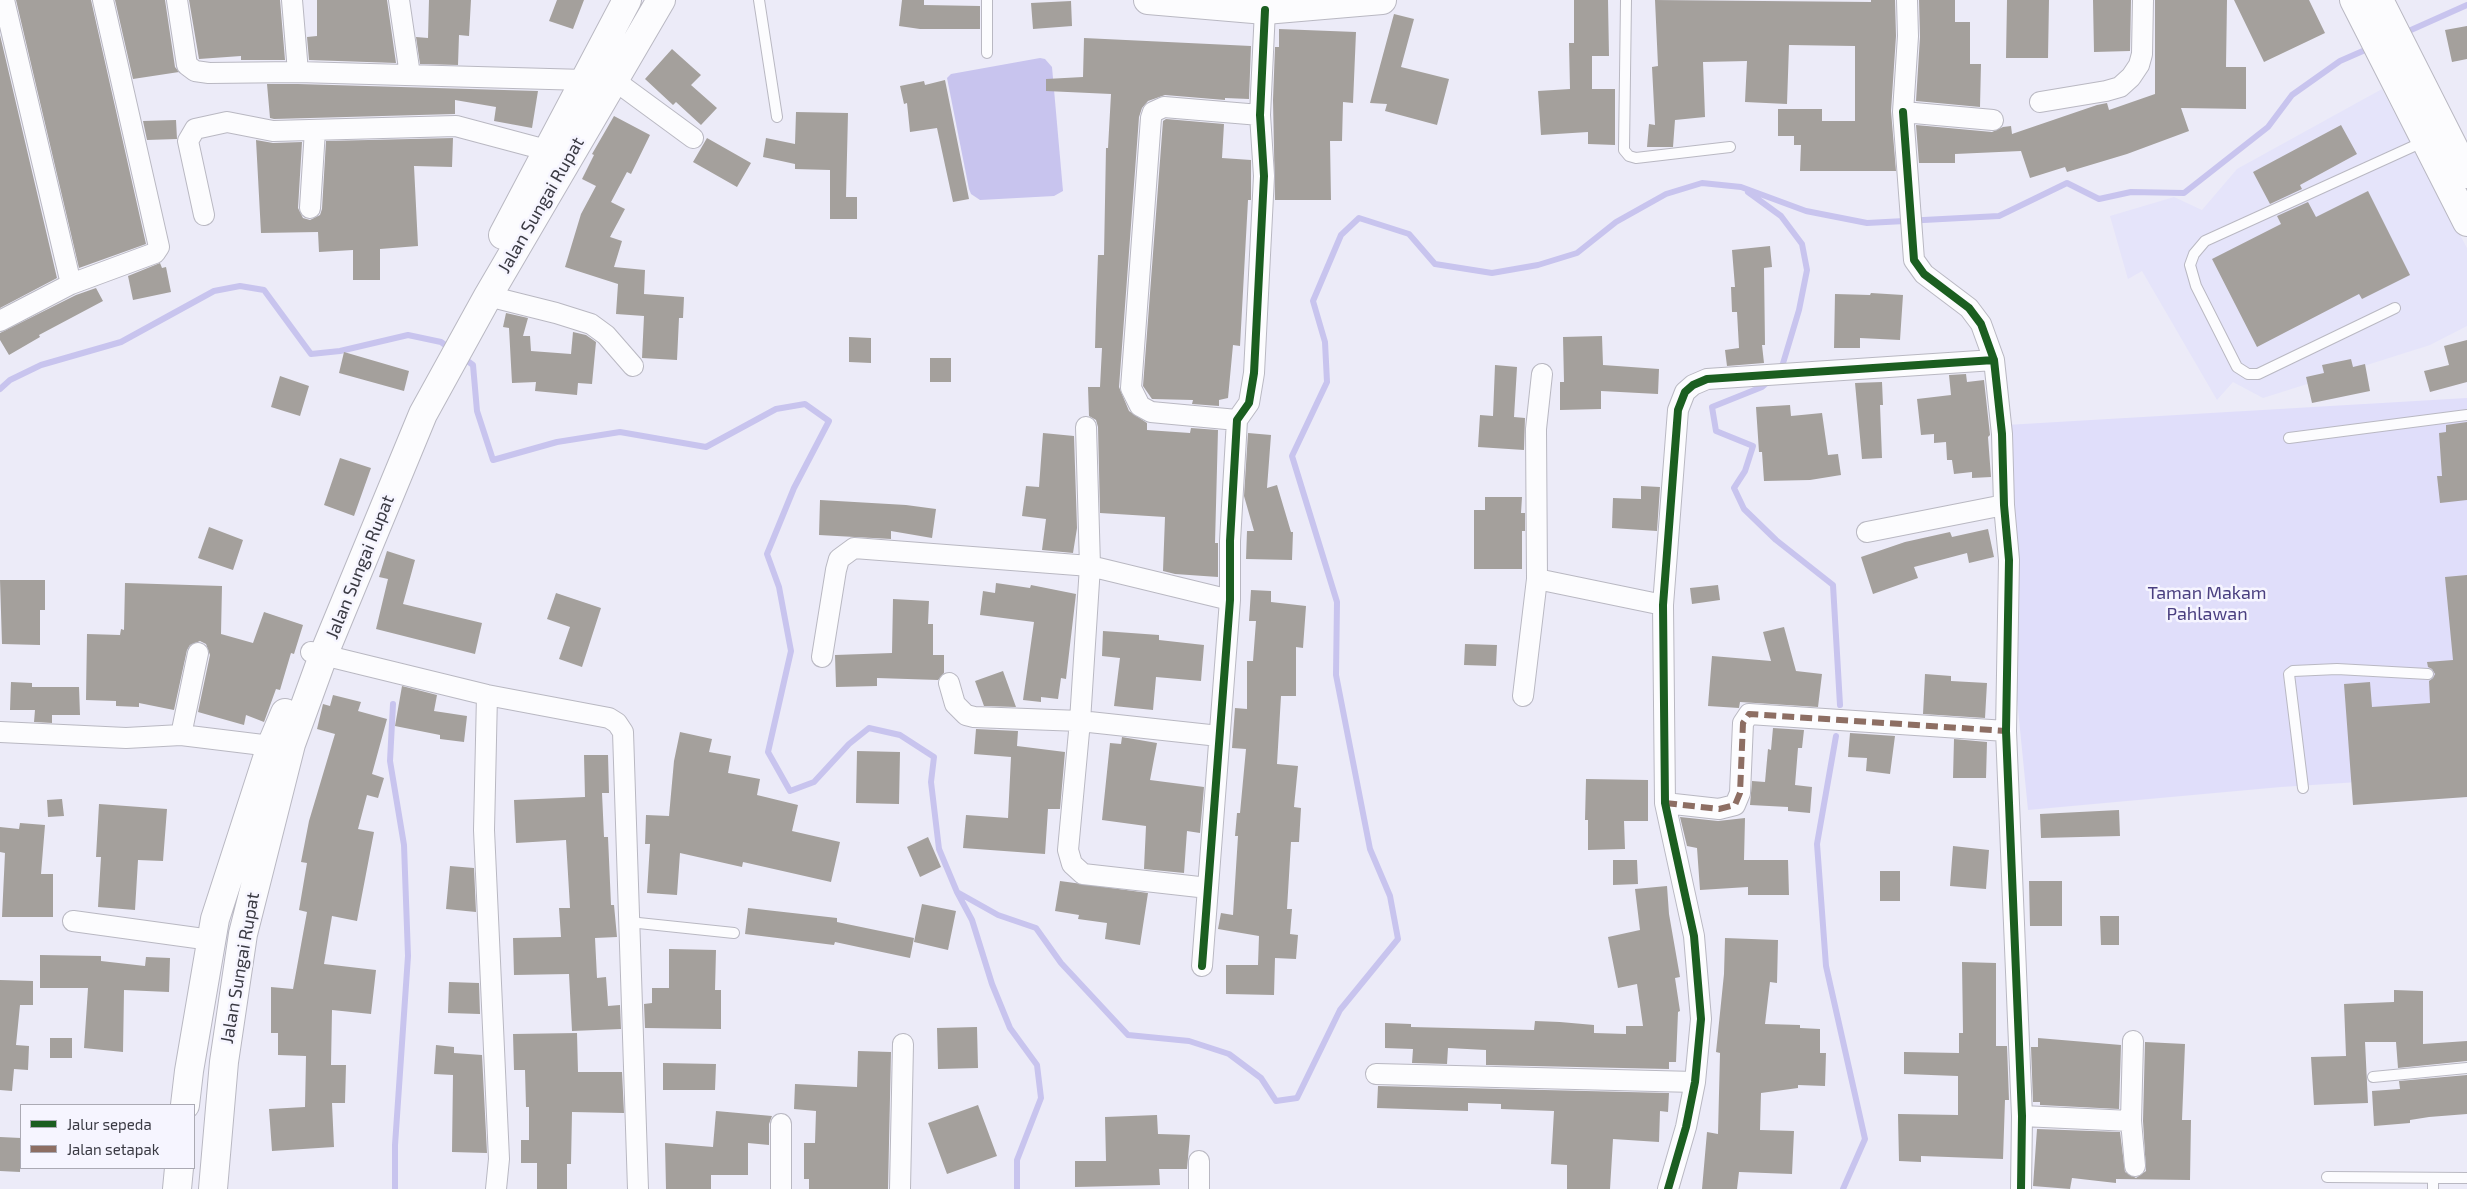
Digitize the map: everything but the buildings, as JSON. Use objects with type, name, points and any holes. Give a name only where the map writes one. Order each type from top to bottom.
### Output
[{"type":"main road","name":"Jalan Sungai Rupat","points":[[559,153],[584,80],[627,0]]},
{"type":"main road","name":"Jalan Sungai Rupat","points":[[185,1104],[215,919],[317,654],[419,410],[559,153],[612,84],[662,0]]},
{"type":"main road","points":[[1148,0],[1265,10],[1382,0]]},
{"type":"main road","points":[[2368,5],[2398,61],[2467,174]]},
{"type":"main road","points":[[2398,61],[2426,141],[2467,222]]},
{"type":"main road","name":"Jalan Sungai Rupat","points":[[213,1189],[224,1062],[243,934],[281,745]]},
{"type":"main road","points":[[177,1189],[179,1169]]},
{"type":"street","points":[[4,0],[71,284]]},
{"type":"street","points":[[0,321],[71,284],[155,253],[159,247],[103,0]]},
{"type":"street","points":[[177,0],[187,65],[195,71],[209,73],[298,72],[584,80],[612,84],[693,138]]},
{"type":"street","points":[[292,0],[298,72]]},
{"type":"street","points":[[399,0],[410,75]]},
{"type":"street","points":[[1907,0],[1908,36],[1903,112],[1914,260],[1924,274],[1969,308],[1981,324],[1994,360],[2002,434],[2004,505],[2009,560],[2006,731],[2022,1116],[2021,1189]]},
{"type":"street","points":[[2040,102],[2106,91],[2120,87],[2131,77],[2139,65],[2142,54],[2143,0]]},
{"type":"street","points":[[1202,966],[1230,600],[1230,540],[1237,420],[1250,402],[1254,373],[1264,176],[1260,115],[1265,10]]},
{"type":"street","points":[[1237,420],[1151,412],[1140,406],[1131,388],[1153,112],[1159,108],[1260,115]]},
{"type":"street","points":[[1903,112],[1993,120]]},
{"type":"street","points":[[204,215],[188,141],[195,129],[227,122],[273,131],[456,126],[559,153]]},
{"type":"street","points":[[310,208],[314,130]]},
{"type":"street","points":[[477,304],[556,313],[591,324],[606,335],[633,366]]},
{"type":"street","points":[[1668,1189],[1686,1127],[1695,1082],[1701,1019],[1694,936],[1665,803],[1663,605],[1678,410],[1685,392],[1693,385],[1707,379],[1994,360]]},
{"type":"street","points":[[1523,696],[1537,579],[1536,429],[1542,374]]},
{"type":"street","points":[[1086,427],[1090,566],[1080,721],[1068,850],[1072,864],[1083,874],[1208,888]]},
{"type":"street","points":[[1867,532],[2004,505]]},
{"type":"street","points":[[822,657],[839,559],[854,548],[1090,566],[1230,600]]},
{"type":"street","points":[[1537,579],[1663,605]]},
{"type":"street","points":[[181,735],[198,653]]},
{"type":"street","points":[[317,654],[487,695],[609,718],[617,723],[623,732],[638,1189]]},
{"type":"street","points":[[949,683],[956,704],[966,714],[974,717],[1080,721],[1219,736]]},
{"type":"street","points":[[487,695],[484,830],[499,1159],[496,1189]]},
{"type":"street","points":[[1665,803],[1719,809],[1735,805],[1740,793],[1743,723],[1749,714],[2006,731]]},
{"type":"street","points":[[0,732],[126,738],[181,735],[281,745]]},
{"type":"street","points":[[73,921],[211,940]]},
{"type":"street","points":[[2133,1041],[2131,1121],[2135,1166]]},
{"type":"street","points":[[900,1189],[903,1044]]},
{"type":"street","points":[[1376,1074],[1695,1082]]},
{"type":"street","points":[[2022,1116],[2131,1121]]},
{"type":"street","points":[[781,1124],[781,1189]]},
{"type":"street","points":[[1199,1160],[1199,1189]]},
{"type":"lane","points":[[759,0],[777,117]]},
{"type":"lane","points":[[987,53],[988,0]]},
{"type":"lane","points":[[1626,0],[1624,150],[1629,156],[1636,158],[1730,147]]},
{"type":"lane","points":[[2395,308],[2258,374],[2248,374],[2237,367],[2196,286],[2190,265],[2194,254],[2205,241],[2426,141]]},
{"type":"lane","points":[[2290,438],[2467,415]]},
{"type":"lane","points":[[2303,788],[2289,674],[2292,671],[2337,669],[2428,674]]},
{"type":"lane","points":[[629,922],[734,933]]},
{"type":"lane","points":[[2373,1077],[2467,1068]]},
{"type":"lane","points":[[2327,1177],[2433,1184],[2467,1178]]},
{"type":"shaded area","points":[[1040,58],[1045,59],[1052,67],[1063,191],[1054,196],[980,200],[971,194],[969,189],[947,78],[951,74]]},
{"type":"shaded area","points":[[2382,89],[2467,248],[2467,326],[2430,345],[2263,398],[2233,382],[2217,400],[2142,271],[2128,279],[2110,216],[2174,197],[2202,210],[2237,169]]},
{"type":"green space","name":"Taman Makam Pahlawan","points":[[2467,398],[2467,775],[2281,787],[2028,810],[2015,679],[2006,425]]},
{"type":"waterway","points":[[2402,34],[2467,5]]},
{"type":"waterway","points":[[957,892],[998,915],[1036,928],[1061,963],[1128,1035],[1189,1041],[1229,1054],[1261,1078],[1276,1101],[1297,1098],[1340,1010],[1398,939],[1390,896],[1370,849],[1336,675],[1337,602],[1292,456],[1327,382],[1325,342],[1313,301],[1341,235],[1359,218],[1409,234],[1435,264],[1492,273],[1538,265],[1577,253],[1616,222],[1666,194],[1702,183],[1741,187],[1806,211],[1867,223],[1999,216],[2067,183],[2099,199],[2131,192],[2184,193],[2268,127],[2292,95],[2340,61],[2372,47]]},
{"type":"waterway","points":[[1748,192],[1781,216],[1802,244],[1807,270],[1799,310],[1781,370]]},
{"type":"waterway","points":[[0,389],[10,380],[41,365],[121,342],[214,291],[240,286],[264,290],[311,354],[340,351],[408,335],[441,342],[452,350]]},
{"type":"waterway","points":[[462,357],[473,365],[477,411],[493,460],[557,442],[620,432],[706,447],[776,409],[805,404],[829,421],[794,488],[767,554],[779,587],[791,651],[768,752],[790,791],[814,782],[849,744],[869,728],[900,735],[934,757],[931,782],[939,849],[957,892],[972,920],[992,984],[1010,1028],[1037,1065],[1041,1098],[1017,1160],[1017,1189]]},
{"type":"waterway","points":[[1770,380],[1762,387],[1712,407],[1716,431],[1753,446],[1745,471],[1734,488],[1744,509],[1776,540],[1833,585],[1840,705]]},
{"type":"waterway","points":[[393,704],[390,761],[404,845],[408,956],[395,1145],[395,1189]]},
{"type":"waterway","points":[[1836,736],[1817,844],[1826,966],[1865,1139],[1843,1189]]},
{"type":"marked path","points":[[1665,803],[1719,809],[1735,805],[1740,793],[1743,723],[1749,714],[2006,731]]},
{"type":"cycle path","points":[[1202,966],[1230,600],[1230,541],[1237,420],[1249,403],[1254,373],[1264,176],[1260,115],[1265,10]]},
{"type":"cycle path","points":[[1903,112],[1914,260],[1924,274],[1969,308],[1981,324],[1994,360],[2002,434],[2004,505],[2009,560],[2006,731],[2022,1116],[2021,1189]]},
{"type":"cycle path","points":[[1668,1189],[1686,1127],[1695,1082],[1701,1019],[1694,936],[1665,803],[1663,605],[1678,410],[1685,392],[1693,385],[1707,379],[1994,360]]}]
